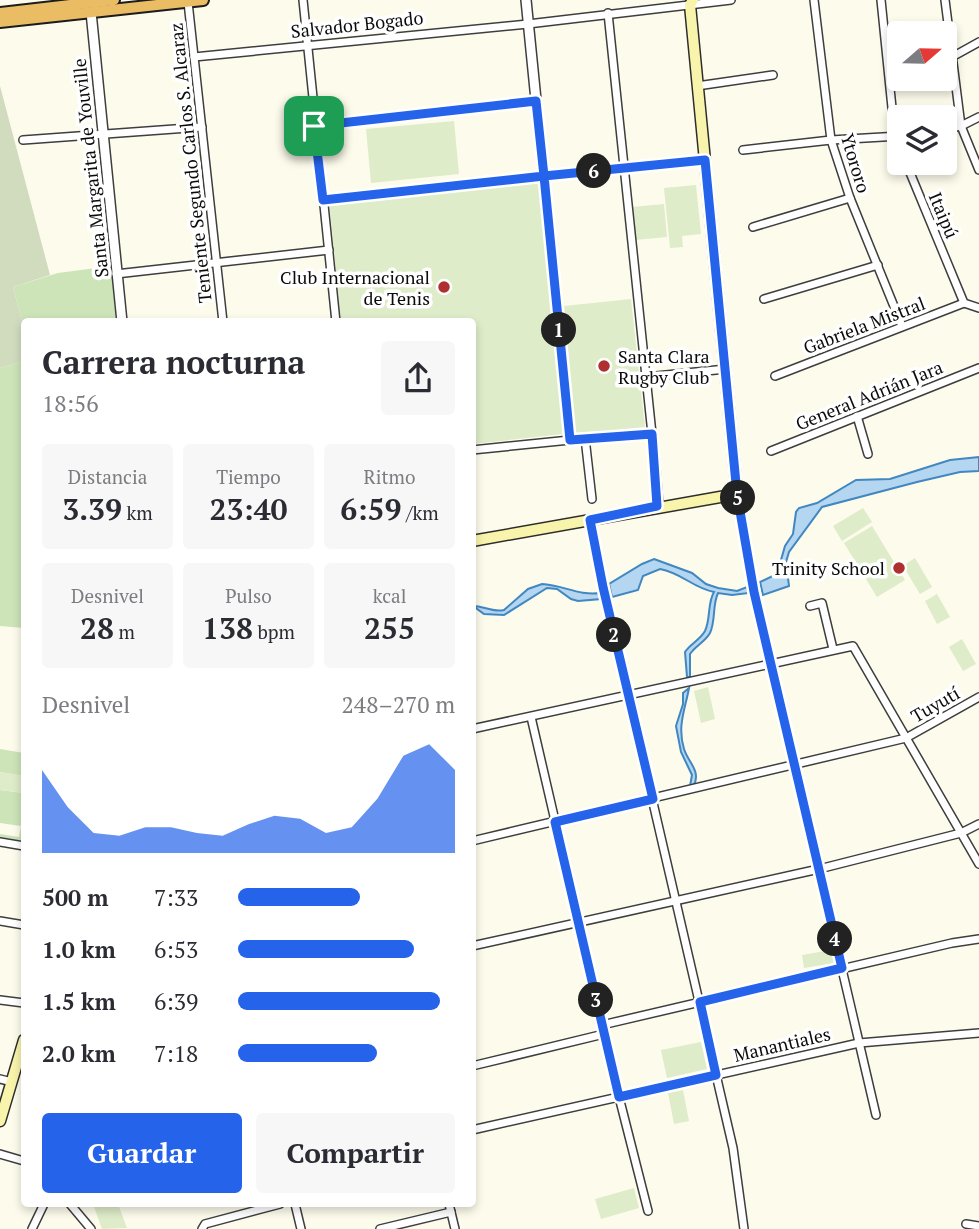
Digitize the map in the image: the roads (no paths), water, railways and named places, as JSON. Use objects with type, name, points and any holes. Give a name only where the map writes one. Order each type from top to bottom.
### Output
[{"type":"highway","points":[[0,13],[114,0]]},
{"type":"highway","points":[[0,22],[202,0]]},
{"type":"main road","points":[[476,540],[657,506],[737,494],[697,86],[692,3]]},
{"type":"main road","points":[[0,1121],[21,1050]]},
{"type":"street","points":[[303,0],[336,318]]},
{"type":"street","points":[[526,0],[570,440]]},
{"type":"street","name":"Salvador Bogado","points":[[194,57],[731,0]]},
{"type":"street","name":"Ytororo","points":[[814,0],[831,140],[850,198],[902,326]]},
{"type":"street","points":[[881,0],[893,105]]},
{"type":"street","points":[[945,0],[948,21]]},
{"type":"street","name":"Teniente Segundo Carlos S. Alcaraz","points":[[188,2],[223,318]]},
{"type":"street","name":"Santa Margarita de Youville","points":[[91,12],[122,318]]},
{"type":"street","points":[[608,13],[652,434],[657,506]]},
{"type":"street","points":[[957,54],[979,42]]},
{"type":"street","points":[[697,86],[773,75]]},
{"type":"street","points":[[956,91],[961,126],[979,170]]},
{"type":"street","points":[[314,126],[536,101]]},
{"type":"street","points":[[957,126],[979,117]]},
{"type":"street","points":[[23,141],[202,128]]},
{"type":"street","points":[[743,150],[831,140],[887,137]]},
{"type":"street","points":[[323,200],[705,160]]},
{"type":"street","name":"Itaipú","points":[[911,175],[964,303]]},
{"type":"street","points":[[753,227],[850,198]]},
{"type":"street","points":[[116,274],[329,250]]},
{"type":"street","points":[[764,299],[878,265]]},
{"type":"street","points":[[964,303],[979,308]]},
{"type":"street","name":"Gabriela Mistral","points":[[775,376],[964,303]]},
{"type":"street","name":"General Adrián Jara","points":[[771,451],[979,368]]},
{"type":"street","points":[[646,377],[726,369]]},
{"type":"street","points":[[857,416],[868,454]]},
{"type":"street","points":[[476,450],[652,434]]},
{"type":"street","points":[[585,439],[592,499]]},
{"type":"street","points":[[737,494],[754,588],[876,1115]]},
{"type":"street","points":[[590,520],[606,601],[733,1148],[744,1229]]},
{"type":"street","points":[[810,606],[822,603],[833,649]]},
{"type":"street","points":[[476,728],[853,646],[979,864]]},
{"type":"street","name":"Tuyutí","points":[[476,840],[906,738],[979,697]]},
{"type":"street","points":[[531,717],[619,1097],[649,1211]]},
{"type":"street","points":[[476,945],[819,869],[961,833],[979,824]]},
{"type":"street","points":[[0,842],[21,846]]},
{"type":"street","points":[[0,921],[21,924]]},
{"type":"street","points":[[602,1025],[842,968],[979,939]]},
{"type":"street","points":[[0,1000],[21,1003]]},
{"type":"street","name":"Manantiales","points":[[476,1129],[859,1043],[979,1033]]},
{"type":"street","points":[[476,1065],[604,1034]]},
{"type":"street","points":[[0,1079],[12,1082]]},
{"type":"street","points":[[0,1154],[21,1160]]},
{"type":"street","points":[[32,1229],[43,1207]]},
{"type":"street","points":[[73,1207],[91,1229]]},
{"type":"street","points":[[202,1229],[205,1224],[269,1207]]},
{"type":"street","points":[[296,1207],[301,1229]]},
{"type":"street","points":[[380,1229],[450,1208],[455,1229]]},
{"type":"street","points":[[967,1224],[979,1226]]},
{"type":"water","points":[[979,457],[979,471],[960,472],[822,507],[789,552],[786,562],[789,586],[763,595],[760,582],[777,574],[785,546],[793,534],[799,508],[817,503],[856,480],[890,479],[950,460]]},
{"type":"water","points":[[654,559],[692,573],[706,584],[737,591],[747,587],[749,593],[718,593],[710,633],[690,654],[690,677],[687,677],[685,652],[705,631],[714,592],[660,569],[643,576],[638,590],[612,597],[609,584]]},
{"type":"water","points":[[542,584],[557,586],[585,593],[600,593],[601,599],[578,601],[557,589],[547,588],[504,615],[484,614],[476,608],[504,610],[528,589]]},
{"type":"water","points":[[689,688],[681,733],[684,749],[696,775],[694,785],[690,786],[692,775],[681,752],[676,726],[683,704],[683,693]]},
{"type":"place","name":"Club Internacional de Tenis","points":[[444,287]]},
{"type":"place","name":"Santa Clara Rugby Club","points":[[604,366]]},
{"type":"place","name":"Trinity School","points":[[899,568]]}]
